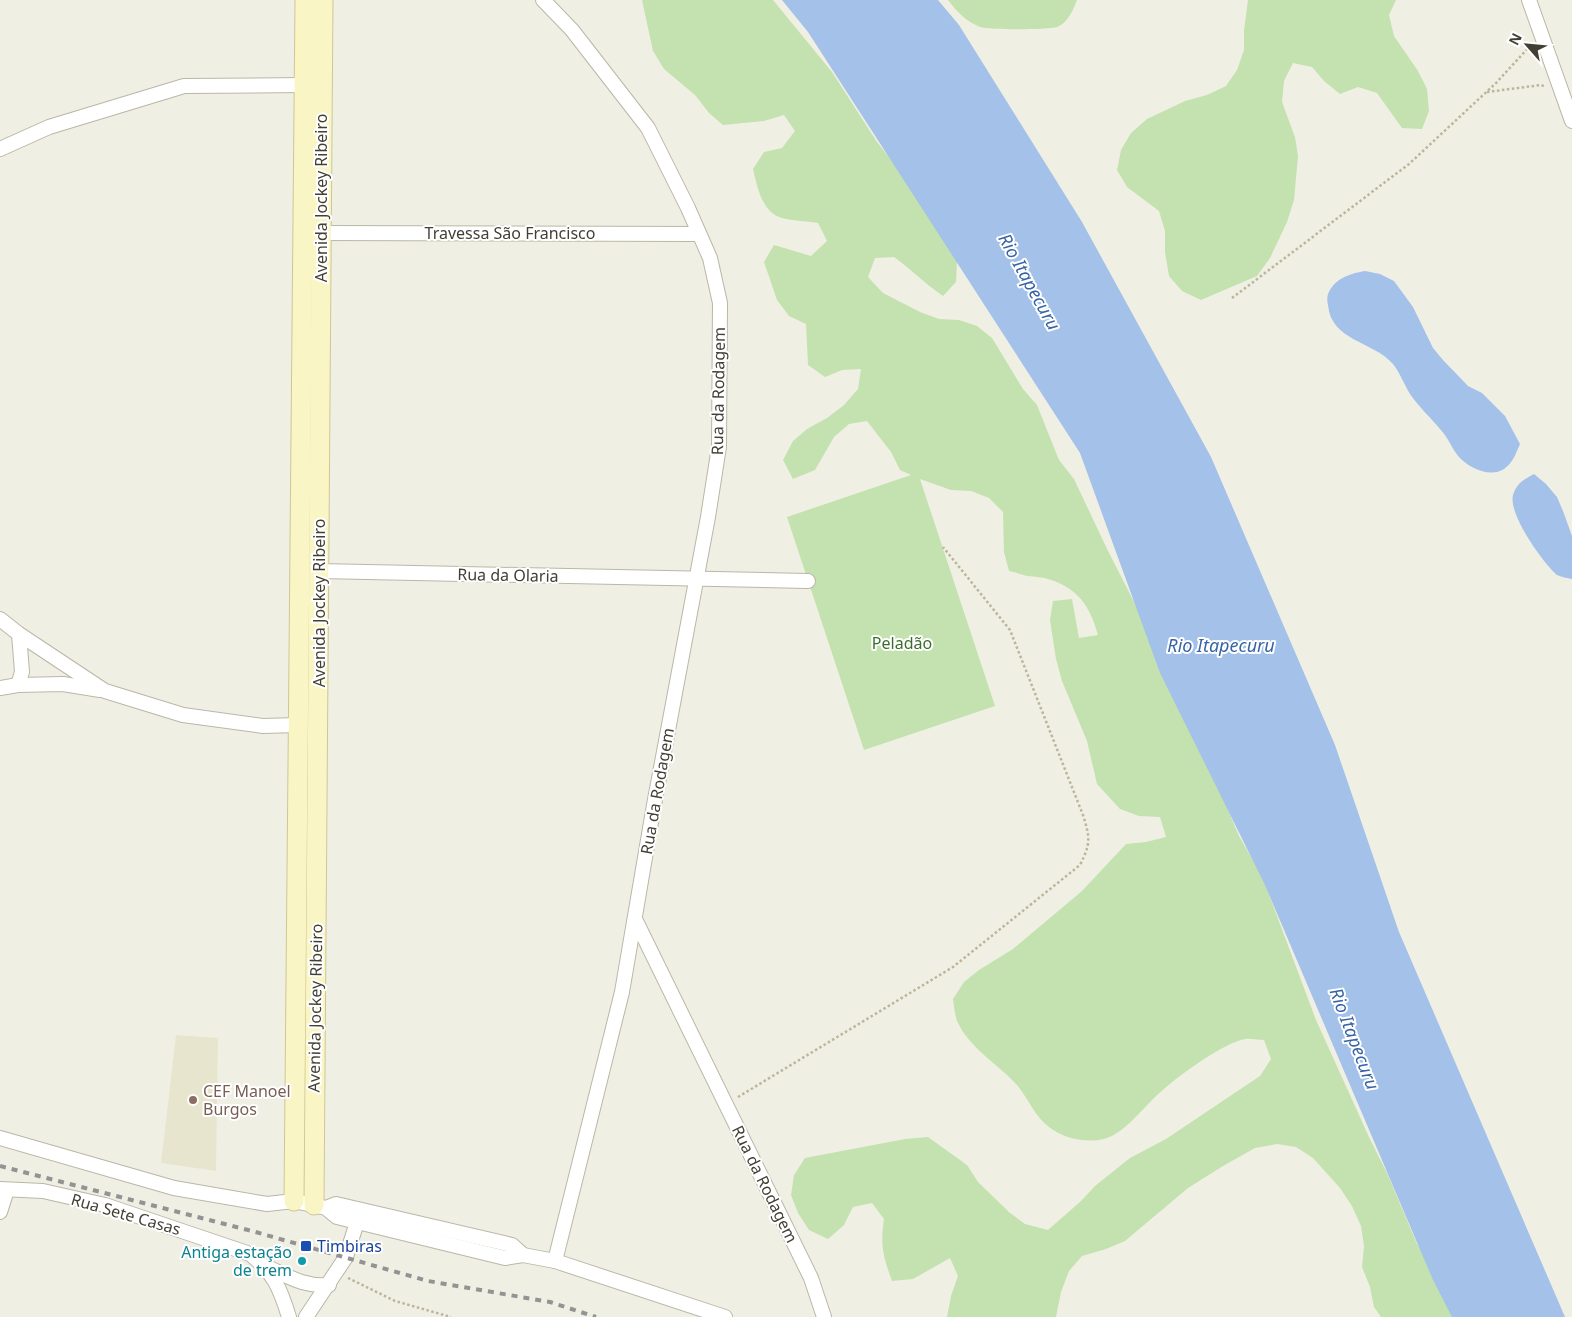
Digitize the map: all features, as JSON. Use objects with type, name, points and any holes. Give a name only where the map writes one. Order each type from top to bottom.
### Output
[{"type":"street","name":"Avenida Jockey Ribeiro","points":[[294,1201],[305,0]]},
{"type":"street","name":"Avenida Jockey Ribeiro","points":[[320,1207],[320,571],[323,0]]},
{"type":"street","name":"Rua da Rodagem","points":[[543,0],[572,30],[648,128],[710,258],[720,303],[719,447],[697,578],[654,804],[622,992],[555,1261]]},
{"type":"street","points":[[1529,0],[1568,94],[1572,121]]},
{"type":"street","points":[[0,149],[49,127],[184,86],[304,85]]},
{"type":"street","name":"Travessa São Francisco","points":[[321,233],[699,234]]},
{"type":"street","name":"Rua da Olaria","points":[[320,571],[808,581]]},
{"type":"street","points":[[0,619],[19,634],[105,691]]},
{"type":"street","points":[[18,685],[22,672],[19,634]]},
{"type":"street","points":[[0,688],[18,685],[63,684],[105,691],[183,715],[263,726],[298,725]]},
{"type":"street","name":"Rua da Rodagem","points":[[634,919],[811,1278],[824,1317]]},
{"type":"street","points":[[0,1138],[174,1188],[267,1204],[294,1201],[320,1207],[337,1216],[357,1222],[505,1258],[523,1254],[555,1261],[725,1317]]},
{"type":"street","points":[[0,1212],[4,1190]]},
{"type":"street","name":"Rua Sete Casas","points":[[4,1190],[43,1191],[105,1206],[250,1254],[265,1266]]},
{"type":"street","points":[[320,1207],[336,1204],[512,1245],[523,1254]]},
{"type":"street","points":[[306,1317],[315,1301],[346,1258],[357,1222]]},
{"type":"street","points":[[265,1266],[298,1282],[314,1286],[328,1285]]},
{"type":"street","points":[[265,1266],[282,1293],[289,1317]]},
{"type":"path","points":[[1232,298],[1408,164],[1486,92],[1542,34]]},
{"type":"path","points":[[1486,92],[1541,85],[1568,94]]},
{"type":"path","points":[[725,1104],[954,967],[1080,865],[1087,851],[1090,836],[1010,630],[943,547]]},
{"type":"path","points":[[336,1272],[395,1302],[451,1317]]},
{"type":"shaded area","name":"CEF Manoel Burgos","points":[[176,1035],[218,1038],[216,1171],[161,1163]]},
{"type":"green space","name":"Peladão","points":[[642,0],[773,0],[832,72],[877,142],[903,175],[957,262],[956,282],[943,296],[894,257],[875,258],[868,277],[883,293],[920,312],[939,319],[959,320],[977,326],[992,338],[1023,389],[1037,405],[1059,460],[1074,479],[1146,625],[1198,738],[1239,836],[1262,876],[1316,1020],[1387,1173],[1417,1244],[1463,1317],[1381,1317],[1374,1307],[1370,1287],[1362,1267],[1364,1246],[1361,1226],[1352,1206],[1340,1188],[1313,1158],[1296,1147],[1277,1144],[1255,1148],[1188,1188],[1125,1241],[1082,1256],[1069,1271],[1061,1292],[1056,1317],[947,1317],[951,1296],[958,1276],[950,1258],[913,1279],[892,1281],[883,1250],[884,1219],[872,1203],[853,1207],[844,1225],[828,1239],[809,1230],[798,1213],[791,1195],[794,1175],[805,1158],[905,1139],[928,1137],[967,1165],[978,1182],[1010,1213],[1025,1224],[1048,1230],[1095,1186],[1130,1158],[1166,1139],[1260,1076],[1271,1059],[1264,1040],[1247,1039],[1235,1042],[1210,1055],[1183,1073],[1161,1091],[1120,1131],[1100,1140],[1084,1140],[1062,1135],[1044,1123],[1017,1085],[976,1048],[962,1031],[957,1021],[953,999],[964,982],[979,970],[1013,949],[1082,891],[1126,844],[1166,837],[1160,817],[1139,816],[1120,809],[1097,784],[1087,741],[1062,681],[1056,659],[1050,620],[1053,601],[1072,599],[1079,638],[1098,635],[1087,607],[1067,587],[1046,578],[1009,571],[1004,552],[1003,512],[989,498],[971,491],[951,490],[920,479],[995,706],[864,750],[787,517],[911,475],[900,470],[891,452],[867,421],[849,424],[834,437],[815,470],[793,479],[783,460],[793,441],[807,429],[827,418],[844,405],[858,389],[861,369],[842,370],[825,377],[808,365],[806,324],[789,316],[777,300],[764,262],[774,245],[811,256],[827,241],[818,223],[782,218],[770,211],[765,205],[756,183],[753,169],[764,152],[782,148],[795,131],[784,115],[764,121],[723,125],[709,113],[695,95],[664,69],[653,51]]},
{"type":"green space","points":[[948,0],[1077,0],[1070,16],[1057,27],[995,29],[980,27],[971,22],[962,16]]},
{"type":"green space","points":[[1248,0],[1396,0],[1389,15],[1394,36],[1418,71],[1427,89],[1429,111],[1422,129],[1402,128],[1377,93],[1358,87],[1340,94],[1324,81],[1312,67],[1293,63],[1284,81],[1282,102],[1295,137],[1298,156],[1294,200],[1287,222],[1270,258],[1257,276],[1201,300],[1182,291],[1169,276],[1165,252],[1165,231],[1159,211],[1127,187],[1117,170],[1121,150],[1131,133],[1147,119],[1185,101],[1207,95],[1226,86],[1237,70],[1244,50],[1244,31]]},
{"type":"water","name":"Rio Itapecuru","points":[[782,0],[938,0],[959,25],[1082,222],[1211,457],[1335,745],[1399,932],[1565,1317],[1452,1317],[1433,1280],[1264,883],[1160,673],[1080,453],[808,32]]},
{"type":"water","points":[[1365,271],[1380,274],[1394,281],[1413,307],[1433,348],[1468,386],[1482,393],[1505,416],[1520,444],[1507,467],[1498,472],[1486,472],[1474,468],[1463,461],[1443,432],[1410,394],[1393,364],[1385,356],[1354,339],[1337,326],[1331,317],[1327,302],[1328,294],[1339,280]]},
{"type":"water","points":[[1534,474],[1557,497],[1563,511],[1572,536],[1572,579],[1557,575],[1551,569],[1528,538],[1516,514],[1513,495],[1516,488],[1521,482]]},
{"type":"railway","points":[[0,1166],[252,1231],[428,1281],[550,1302],[596,1317]]},
{"type":"place","name":"CEF Manoel Burgos","points":[[193,1100]]},
{"type":"place","name":"Timbiras","points":[[306,1246]]},
{"type":"place","name":"Antiga estação de trem","points":[[302,1261]]}]
